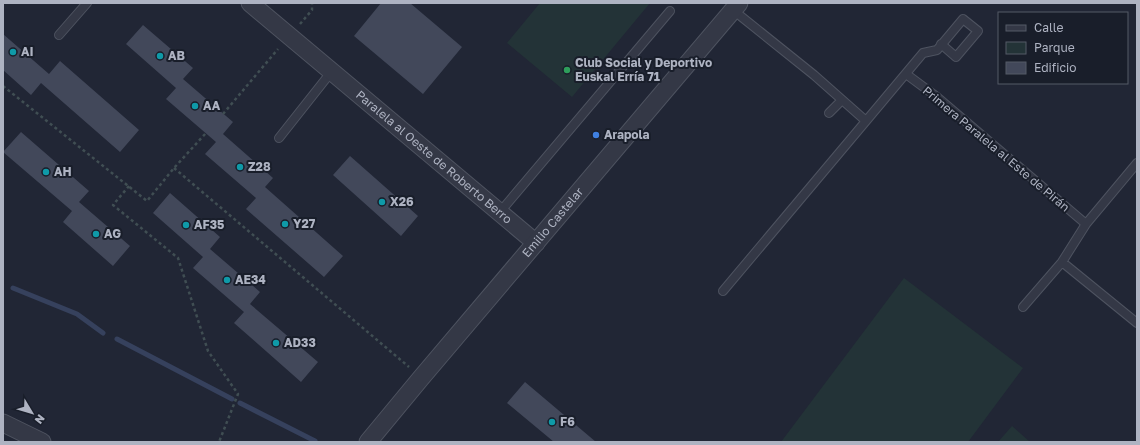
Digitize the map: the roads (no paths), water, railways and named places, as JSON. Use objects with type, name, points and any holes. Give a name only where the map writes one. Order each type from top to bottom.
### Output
[{"type":"street","name":"Paralela al Oeste de Roberto Berro","points":[[250,3],[536,243]]},
{"type":"street","name":"Emilio Castelar","points":[[368,442],[736,7]]},
{"type":"street","points":[[3,423],[42,442]]},
{"type":"lane","points":[[59,35],[87,3]]},
{"type":"lane","points":[[736,7],[866,121]]},
{"type":"lane","points":[[500,212],[670,11]]},
{"type":"lane","points":[[723,292],[923,53],[937,50],[941,44],[963,19],[978,31],[956,57],[941,44]]},
{"type":"lane","points":[[279,138],[332,71]]},
{"type":"lane","name":"Primera Paralela al Este de Pirán","points":[[906,74],[1086,224]]},
{"type":"lane","points":[[829,113],[842,100]]},
{"type":"lane","points":[[1023,307],[1062,262],[1086,224],[1137,163]]},
{"type":"lane","points":[[1062,262],[1137,323]]},
{"type":"waterway","points":[[13,288],[77,314],[103,333]]},
{"type":"waterway","points":[[117,339],[232,399]]},
{"type":"waterway","points":[[240,403],[315,441]]},
{"type":"place","name":"AI","points":[[13,52]]},
{"type":"place","name":"AB","points":[[160,56]]},
{"type":"place","name":"Club Social y Deportivo Euskal Erría 71","points":[[567,70]]},
{"type":"place","name":"AA","points":[[195,106]]},
{"type":"place","name":"Arapola","points":[[596,135]]},
{"type":"place","name":"Z28","points":[[240,167]]},
{"type":"place","name":"AH","points":[[46,172]]},
{"type":"place","name":"X26","points":[[382,202]]},
{"type":"place","name":"Y27","points":[[285,224]]},
{"type":"place","name":"AF35","points":[[186,225]]},
{"type":"place","name":"AG","points":[[96,234]]},
{"type":"place","name":"AE34","points":[[227,280]]},
{"type":"place","name":"AD33","points":[[276,343]]},
{"type":"place","name":"F6","points":[[552,422]]}]
